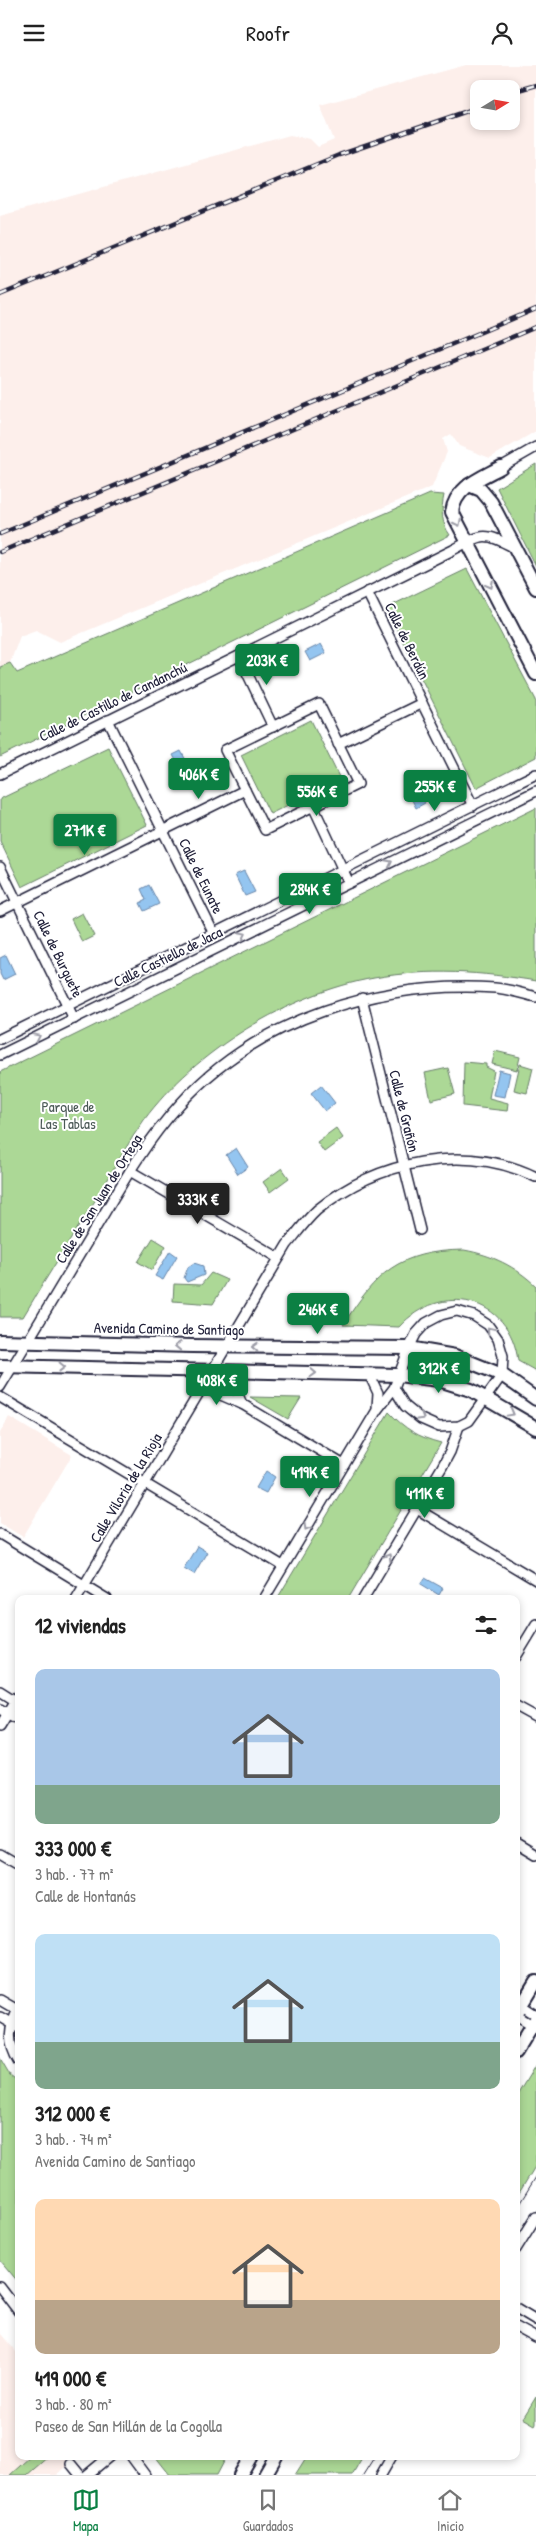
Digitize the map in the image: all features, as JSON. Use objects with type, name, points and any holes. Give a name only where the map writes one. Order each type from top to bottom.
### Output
[{"type":"street","points":[[536,447],[469,485],[453,501],[452,512],[536,674]]},
{"type":"street","points":[[491,502],[490,485],[502,467]]},
{"type":"street","points":[[469,485],[481,490],[491,502],[536,588]]},
{"type":"street","name":"Calle de Castillo de Candanchú","points":[[0,773],[467,542],[485,535],[515,548]]},
{"type":"street","name":"Calle de Berdún","points":[[367,592],[473,806]]},
{"type":"street","points":[[239,656],[273,727]]},
{"type":"street","name":"Calle de Berdún","points":[[338,744],[422,703]]},
{"type":"street","points":[[319,704],[338,744],[358,784],[264,830],[225,750],[319,704]]},
{"type":"street","name":"Calle de Eunate","points":[[108,720],[214,934]]},
{"type":"street","name":"Calle Castiello de Jaca","points":[[0,1039],[536,774]]},
{"type":"street","name":"Calle de Eunate","points":[[18,902],[245,790]]},
{"type":"street","name":"Calle Castiello de Jaca","points":[[0,1055],[536,791]]},
{"type":"street","points":[[313,806],[349,883]]},
{"type":"street","name":"Calle de Burguete","points":[[0,867],[74,1019]]},
{"type":"street","name":"Calle de Burguete","points":[[0,911],[18,902]]},
{"type":"street","name":"Calle de San Juan de Ortega","points":[[0,1387],[6,1366],[27,1341],[141,1153],[180,1104],[225,1064],[258,1041],[291,1024],[343,1003],[362,998],[428,988],[497,989],[536,997]]},
{"type":"street","name":"Calle de Grañón","points":[[362,998],[420,1230]]},
{"type":"street","name":"Calle Viloria de la Rioja","points":[[78,1595],[287,1245],[316,1211],[367,1178],[419,1161],[459,1159],[514,1169],[536,1177]]},
{"type":"street","points":[[130,1171],[279,1258]]},
{"type":"street","points":[[266,1595],[377,1410],[394,1388],[416,1334],[426,1323],[441,1315],[457,1311],[474,1316],[488,1325],[498,1339],[503,1356],[502,1375],[469,1421],[459,1426],[439,1427],[421,1419],[405,1406],[394,1388]]},
{"type":"street","name":"Avenida Camino de Santiago","points":[[0,1341],[409,1348],[456,1356],[502,1375],[536,1399]]},
{"type":"street","points":[[6,1366],[369,1374],[439,1379],[470,1390],[536,1427]]},
{"type":"street","points":[[242,1404],[236,1385],[246,1371]]},
{"type":"street","points":[[369,1374],[379,1399],[377,1410]]},
{"type":"street","points":[[202,1387],[242,1404],[344,1465]]},
{"type":"street","points":[[0,1397],[283,1566]]},
{"type":"street","points":[[365,1595],[450,1452],[459,1426]]},
{"type":"street","points":[[417,1509],[536,1580]]},
{"type":"street","points":[[0,1534],[100,1595]]},
{"type":"street","points":[[520,1650],[536,1624]]},
{"type":"street","points":[[0,1691],[15,1698]]},
{"type":"street","points":[[0,1726],[4,1711],[15,1702]]},
{"type":"street","points":[[520,1708],[536,1717]]},
{"type":"street","points":[[4,1711],[15,1718]]},
{"type":"street","points":[[520,1845],[536,1855]]},
{"type":"street","points":[[0,1854],[15,1863]]},
{"type":"street","points":[[520,2007],[536,1983]]},
{"type":"street","points":[[0,2000],[15,2008]]},
{"type":"street","points":[[520,2011],[535,2020],[520,2045]]},
{"type":"street","points":[[0,2017],[15,2026],[9,2035],[12,2051],[15,2056]]},
{"type":"street","points":[[520,2243],[536,2217]]},
{"type":"street","points":[[0,2287],[15,2307]]},
{"type":"street","points":[[520,2311],[533,2318],[528,2329],[520,2328]]},
{"type":"street","points":[[520,2329],[536,2338]]},
{"type":"street","points":[[87,2475],[105,2460]]},
{"type":"street","points":[[134,2460],[145,2475]]},
{"type":"street","points":[[240,2475],[249,2460]]},
{"type":"street","points":[[265,2475],[274,2460]]},
{"type":"street","points":[[381,2475],[390,2460]]},
{"type":"street","points":[[71,2464],[80,2475]]},
{"type":"shaded area","points":[[466,65],[536,65],[536,431],[490,458],[459,446],[451,434],[443,439],[447,452],[432,487],[60,642],[36,630],[20,636],[10,663],[0,667],[0,216],[290,135],[310,139],[318,147],[334,140],[320,105]]},
{"type":"shaded area","points":[[9,1417],[72,1455],[23,1537],[0,1523],[0,1433]]},
{"type":"shaded area","points":[[0,2333],[15,2350],[15,2460],[74,2460],[57,2475],[0,2475]]},
{"type":"green space","points":[[536,464],[536,566],[497,488]]},
{"type":"green space","points":[[430,494],[444,495],[442,516],[450,535],[0,757],[0,667],[10,663],[17,673]]},
{"type":"green space","points":[[467,569],[536,700],[536,757],[476,788],[386,608]]},
{"type":"green space","points":[[311,720],[340,779],[270,814],[241,755]]},
{"type":"green space","points":[[108,747],[147,825],[22,887],[0,841],[0,799]]},
{"type":"green space","name":"Parque de Las Tablas","points":[[536,808],[536,981],[496,975],[455,972],[415,973],[374,978],[310,997],[278,1011],[247,1029],[217,1049],[165,1095],[133,1136],[23,1317],[0,1317],[0,1072]]},
{"type":"green space","points":[[82,913],[94,936],[82,942],[71,919]]},
{"type":"green space","points":[[495,1051],[520,1057],[517,1070],[492,1064]]},
{"type":"green space","points":[[464,1062],[486,1064],[486,1067],[494,1071],[489,1098],[508,1103],[507,1111],[463,1106]]},
{"type":"green space","points":[[520,1064],[533,1068],[527,1093],[514,1090]]},
{"type":"green space","points":[[448,1068],[455,1094],[431,1100],[425,1073]]},
{"type":"green space","points":[[336,1128],[343,1138],[324,1152],[317,1142]]},
{"type":"green space","points":[[282,1168],[289,1178],[270,1192],[263,1182]]},
{"type":"green space","points":[[153,1238],[166,1246],[152,1270],[138,1262]]},
{"type":"green space","points":[[464,1250],[503,1262],[536,1286],[536,1371],[518,1361],[512,1339],[502,1322],[488,1310],[471,1302],[453,1300],[434,1304],[416,1313],[399,1327],[343,1325],[367,1291],[391,1268],[405,1260],[422,1255],[441,1251]]},
{"type":"green space","points":[[211,1273],[227,1280],[213,1304],[173,1301],[174,1284],[201,1285]]},
{"type":"green space","points":[[250,1397],[301,1398],[288,1419]]},
{"type":"green space","points":[[389,1412],[412,1432],[441,1443],[350,1595],[279,1595]]},
{"type":"green space","points":[[0,2058],[10,2075],[15,2079],[15,2278],[0,2260]]},
{"type":"green space","points":[[536,2064],[536,2165],[520,2191],[520,2090]]},
{"type":"green space","points":[[536,2397],[536,2423],[535,2425],[523,2418]]},
{"type":"green space","points":[[27,2460],[44,2460],[27,2475],[10,2475]]},
{"type":"green space","points":[[158,2460],[225,2460],[217,2475],[170,2475]]},
{"type":"green space","points":[[304,2460],[361,2460],[352,2475],[295,2475]]},
{"type":"water","points":[[321,644],[326,653],[310,661],[305,652]]},
{"type":"water","points":[[181,751],[190,768],[182,772],[173,755]]},
{"type":"water","points":[[419,789],[425,803],[416,808],[409,794]]},
{"type":"water","points":[[244,871],[255,892],[245,896],[235,875]]},
{"type":"water","points":[[149,885],[159,904],[144,911],[140,903],[146,900],[141,889]]},
{"type":"water","points":[[6,955],[15,974],[3,980],[0,974],[0,958]]},
{"type":"water","points":[[499,1070],[510,1073],[505,1097],[493,1095]]},
{"type":"water","points":[[321,1085],[335,1103],[325,1111],[311,1093]]},
{"type":"water","points":[[236,1148],[248,1167],[238,1174],[226,1155]]},
{"type":"water","points":[[170,1251],[177,1256],[163,1280],[155,1276]]},
{"type":"water","points":[[194,1263],[203,1266],[204,1275],[187,1282],[184,1278],[188,1267]]},
{"type":"water","points":[[266,1471],[275,1477],[266,1493],[256,1488]]},
{"type":"water","points":[[197,1546],[207,1552],[194,1574],[184,1568]]},
{"type":"water","points":[[425,1578],[443,1588],[439,1595],[421,1584]]},
{"type":"tram line","points":[[520,2203],[536,2177]]},
{"type":"tram line","points":[[363,2475],[372,2460]]},
{"type":"railway","points":[[520,89],[536,85]]},
{"type":"railway","points":[[0,295],[339,155],[470,110]]},
{"type":"railway","points":[[0,534],[536,309]]},
{"type":"railway","points":[[0,552],[536,327]]}]
